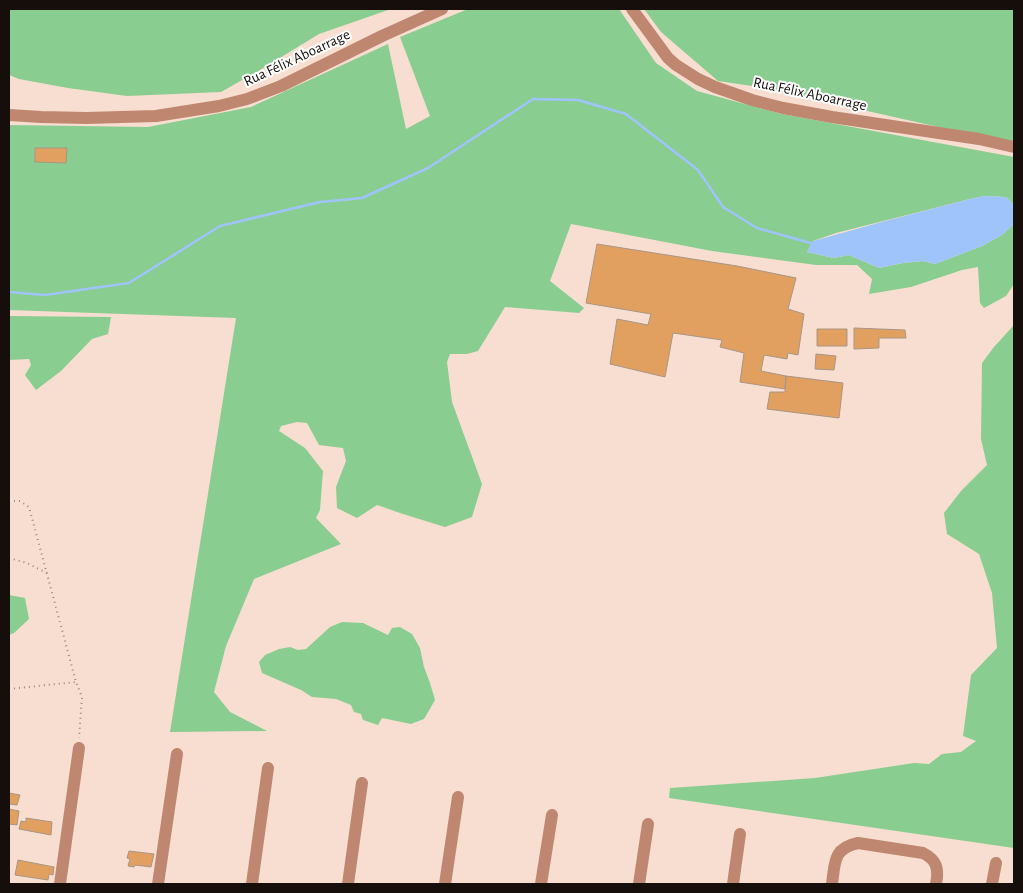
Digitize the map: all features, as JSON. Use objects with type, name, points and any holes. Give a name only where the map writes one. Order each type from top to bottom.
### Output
[{"type":"street","name":"Rua Félix Aboarrage","points":[[9,115],[40,118],[156,116],[219,106],[248,99],[281,86],[382,36],[442,9]]},
{"type":"street","name":"Rua Félix Aboarrage","points":[[632,9],[668,58],[698,79],[715,87],[782,108],[978,139],[1014,147]]},
{"type":"street","points":[[60,884],[79,748]]},
{"type":"street","points":[[158,884],[177,754]]},
{"type":"street","points":[[252,884],[268,768]]},
{"type":"street","points":[[348,884],[362,783]]},
{"type":"street","points":[[445,884],[458,796]]},
{"type":"street","points":[[541,884],[552,815]]},
{"type":"street","points":[[639,884],[648,824]]},
{"type":"street","points":[[733,884],[740,834]]},
{"type":"street","points":[[832,884],[836,860],[840,850],[848,845],[858,843],[923,853],[931,857],[936,869],[936,884]]},
{"type":"street","points":[[992,884],[996,863]]},
{"type":"path","points":[[9,501],[20,501],[29,507],[76,682],[82,697],[79,748]]},
{"type":"path","points":[[9,558],[27,563],[47,573]]},
{"type":"path","points":[[9,689],[76,682]]},
{"type":"green space","points":[[9,9],[391,9],[319,34],[221,92],[127,96],[68,88],[19,79],[9,75]]},
{"type":"green space","points":[[468,9],[619,9],[656,63],[697,91],[782,114],[1014,157],[1014,205],[1006,197],[985,196],[970,199],[836,233],[813,241],[807,252],[834,258],[849,255],[879,268],[923,261],[935,264],[982,246],[1002,235],[1014,224],[1014,284],[1006,296],[984,308],[980,303],[978,267],[962,270],[911,287],[869,294],[872,279],[857,265],[816,265],[712,251],[571,224],[550,281],[584,308],[579,313],[505,307],[478,351],[467,354],[450,354],[447,362],[452,402],[482,484],[472,517],[445,527],[377,505],[357,518],[337,508],[336,487],[346,461],[343,448],[319,445],[307,423],[297,422],[281,426],[279,431],[305,448],[323,471],[320,510],[316,518],[341,544],[254,579],[226,646],[214,692],[230,712],[267,731],[170,732],[236,318],[9,310],[9,125],[148,127],[251,107],[388,44],[406,129],[430,116],[400,37]]},
{"type":"green space","points":[[644,9],[1014,9],[1014,144],[765,88],[718,81],[661,32]]},
{"type":"green space","points":[[9,316],[111,317],[108,334],[92,339],[61,371],[36,390],[25,375],[31,365],[29,359],[9,360]]},
{"type":"green space","points":[[1014,325],[1014,848],[669,798],[670,788],[815,778],[914,763],[929,764],[942,754],[961,752],[976,741],[963,736],[971,675],[997,648],[992,593],[979,554],[947,534],[944,513],[961,491],[987,465],[981,439],[982,363]]},
{"type":"green space","points":[[9,595],[25,598],[29,619],[14,633],[9,635]]},
{"type":"green space","points":[[342,622],[363,623],[388,635],[392,628],[400,627],[412,634],[420,648],[435,700],[424,719],[411,724],[382,718],[378,725],[363,720],[361,714],[354,712],[351,705],[336,699],[312,697],[301,690],[262,673],[259,662],[265,655],[290,647],[298,650],[306,649],[330,627]]},
{"type":"water","points":[[985,196],[1006,197],[1014,205],[1014,224],[1002,235],[982,246],[935,264],[923,261],[879,268],[849,255],[834,258],[807,252],[813,241]]},
{"type":"building","points":[[35,148],[67,148],[66,163],[35,162]]},
{"type":"building","points":[[597,244],[737,266],[796,278],[788,309],[804,314],[798,355],[788,353],[787,359],[764,355],[761,371],[786,376],[785,389],[740,382],[744,353],[720,347],[722,340],[673,333],[665,377],[610,364],[617,319],[648,325],[651,314],[586,303]]},
{"type":"building","points":[[854,328],[905,330],[906,338],[879,338],[879,348],[854,349]]},
{"type":"building","points":[[817,329],[847,329],[847,346],[817,346]]},
{"type":"building","points":[[816,354],[836,356],[834,370],[815,369]]},
{"type":"building","points":[[786,376],[843,383],[839,418],[767,409],[770,392],[785,392]]},
{"type":"building","points":[[9,793],[20,795],[17,805],[9,804]]},
{"type":"building","points":[[9,809],[19,811],[17,825],[9,824]]},
{"type":"building","points":[[26,818],[52,822],[51,835],[19,829],[21,821],[26,822]]},
{"type":"building","points":[[129,851],[154,854],[151,867],[128,866],[130,859],[127,858]]},
{"type":"building","points":[[18,860],[54,867],[53,875],[49,874],[48,880],[15,875]]},
{"type":"waterway","points":[[9,292],[45,295],[129,283],[220,226],[320,202],[362,198],[428,168],[533,99],[578,100],[626,114],[698,170],[723,207],[757,228],[814,244]]}]
